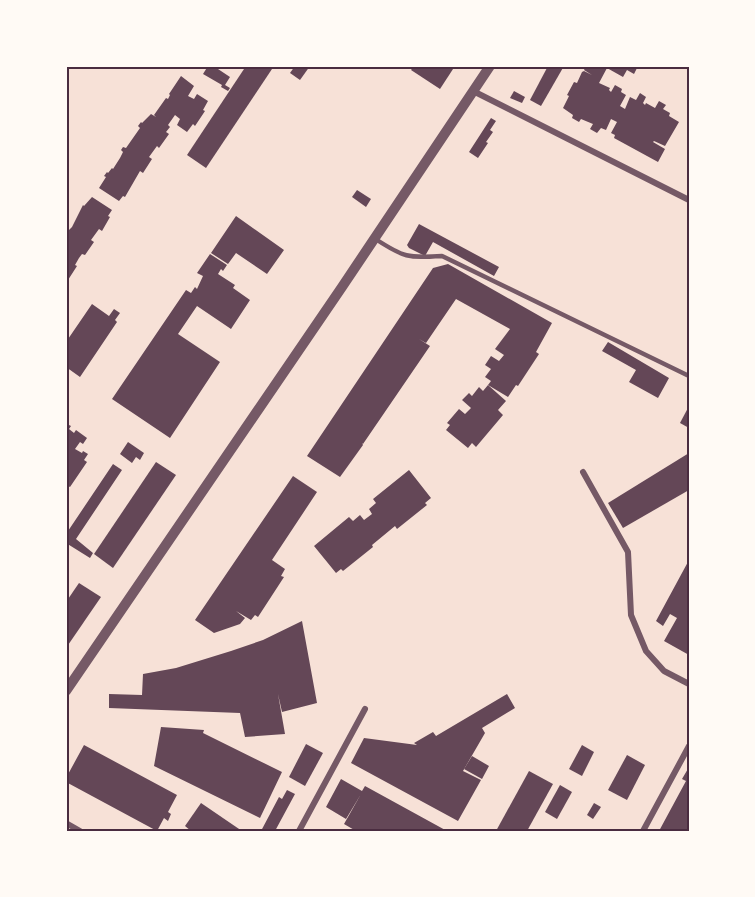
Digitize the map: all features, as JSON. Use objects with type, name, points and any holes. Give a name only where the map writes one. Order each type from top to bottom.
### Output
[{"type":"street","points":[[66,691],[490,66]]},
{"type":"street","points":[[473,91],[689,200]]},
{"type":"street","points":[[583,472],[628,552],[631,615],[646,651],[664,671],[689,684]]},
{"type":"street","points":[[299,831],[365,709]]},
{"type":"street","points":[[643,831],[689,746]]},
{"type":"street","points":[[66,823],[80,831]]},
{"type":"lane","points":[[374,238],[396,253],[413,258],[442,256],[689,376]]},
{"type":"building","points":[[208,66],[216,66],[230,77],[225,85],[230,88],[228,91],[203,74]]},
{"type":"building","points":[[246,66],[274,66],[206,168],[187,155]]},
{"type":"building","points":[[295,66],[310,66],[300,80],[290,73]]},
{"type":"building","points":[[414,66],[455,66],[440,89],[411,70]]},
{"type":"building","points":[[548,66],[564,66],[541,106],[530,100]]},
{"type":"building","points":[[586,66],[635,66],[637,68],[634,74],[627,70],[623,77],[607,68],[599,83],[610,88],[611,92],[615,85],[622,89],[621,92],[626,95],[620,106],[625,109],[630,97],[636,100],[640,93],[646,97],[643,103],[645,105],[646,103],[655,108],[659,101],[666,105],[663,109],[670,113],[669,116],[679,122],[665,146],[653,142],[665,149],[658,162],[614,138],[615,135],[611,133],[617,122],[611,119],[606,130],[601,128],[597,133],[590,129],[593,124],[581,119],[579,122],[563,108],[569,96],[567,95],[574,82],[577,83],[582,72],[592,75],[584,70]]},
{"type":"building","points":[[181,76],[194,86],[188,96],[194,99],[197,94],[208,101],[203,110],[205,111],[195,126],[193,124],[187,132],[177,125],[180,119],[175,115],[168,125],[170,127],[166,132],[169,134],[149,157],[152,159],[143,173],[140,171],[125,197],[123,196],[119,201],[99,188],[106,177],[104,176],[113,169],[123,152],[121,150],[123,147],[126,148],[140,128],[138,126],[141,122],[151,114],[156,117],[154,115],[166,98],[168,99]]},
{"type":"building","points":[[514,91],[525,97],[522,103],[510,98]]},
{"type":"building","points":[[491,118],[496,121],[490,130],[493,132],[478,158],[469,152]]},
{"type":"building","points":[[357,190],[371,199],[366,207],[352,197]]},
{"type":"building","points":[[92,197],[112,210],[108,216],[110,217],[102,231],[99,229],[91,240],[94,242],[85,255],[82,254],[79,258],[68,280],[66,279],[66,230],[72,227],[83,205]]},
{"type":"building","points":[[236,216],[284,250],[267,274],[236,253],[228,264],[211,253]]},
{"type":"building","points":[[419,224],[499,267],[494,276],[433,242],[425,256],[409,248],[407,245]]},
{"type":"building","points":[[210,254],[227,265],[218,274],[235,285],[233,288],[250,300],[231,329],[197,306],[178,334],[220,362],[170,438],[112,399],[186,290],[191,293],[195,287],[197,289],[203,276],[197,273]]},
{"type":"building","points":[[448,264],[552,323],[536,352],[539,354],[508,397],[488,385],[491,381],[485,377],[491,369],[485,365],[491,356],[499,361],[504,355],[495,349],[510,329],[456,299],[426,343],[419,339],[430,346],[340,477],[307,456],[433,268]]},
{"type":"building","points":[[92,304],[109,316],[114,309],[120,313],[115,320],[117,322],[80,377],[66,367],[66,342]]},
{"type":"building","points":[[608,342],[669,378],[658,398],[629,382],[636,370],[602,351]]},
{"type":"building","points":[[488,385],[506,401],[498,410],[503,415],[476,447],[472,443],[468,448],[446,430],[450,425],[447,423],[459,409],[465,414],[471,408],[462,400],[469,393],[472,396],[479,387],[483,391]]},
{"type":"building","points":[[689,406],[689,428],[680,423]]},
{"type":"building","points":[[66,419],[69,421],[67,424],[71,426],[69,429],[74,433],[76,430],[87,438],[75,449],[88,454],[84,460],[87,462],[70,487],[66,485]]},
{"type":"building","points":[[128,442],[144,453],[140,460],[136,457],[132,463],[120,454]]},
{"type":"building","points":[[689,453],[689,490],[623,528],[608,503]]},
{"type":"building","points":[[156,462],[176,475],[113,568],[94,554]]},
{"type":"building","points":[[113,464],[122,470],[76,539],[93,553],[90,558],[66,543],[66,534]]},
{"type":"building","points":[[409,470],[431,498],[425,503],[427,505],[397,529],[395,526],[343,571],[341,569],[336,573],[314,546],[349,517],[353,521],[360,515],[364,520],[372,514],[369,509],[376,503],[373,499]]},
{"type":"building","points":[[293,476],[317,492],[272,560],[285,569],[281,576],[284,577],[258,617],[255,615],[251,620],[236,611],[245,618],[240,624],[214,633],[195,620]]},
{"type":"building","points":[[689,560],[689,655],[664,641],[677,618],[670,614],[663,626],[656,621]]},
{"type":"building","points":[[79,583],[101,597],[66,648],[66,602]]},
{"type":"building","points":[[302,621],[317,703],[282,712],[278,694],[285,734],[245,737],[240,713],[109,708],[109,694],[142,695],[143,674],[176,668],[231,651],[263,640]]},
{"type":"building","points":[[507,694],[515,708],[482,728],[485,733],[463,771],[481,780],[458,821],[351,763],[364,738],[417,745],[414,743],[433,732],[436,736]]},
{"type":"building","points":[[161,727],[204,730],[203,733],[282,772],[260,818],[154,766]]},
{"type":"building","points":[[306,744],[323,753],[305,786],[289,777]]},
{"type":"building","points":[[84,745],[177,795],[168,812],[171,814],[168,821],[164,818],[157,831],[66,782]]},
{"type":"building","points":[[582,745],[594,752],[582,776],[569,769]]},
{"type":"building","points":[[627,755],[645,765],[627,800],[608,790]]},
{"type":"building","points":[[472,756],[489,766],[482,779],[464,769]]},
{"type":"building","points":[[689,767],[689,831],[659,831],[686,781],[682,779]]},
{"type":"building","points":[[529,771],[553,784],[527,831],[496,831]]},
{"type":"building","points":[[341,779],[362,791],[365,786],[447,831],[356,831],[344,824],[361,794],[346,819],[326,807]]},
{"type":"building","points":[[560,785],[572,792],[557,819],[545,812]]},
{"type":"building","points":[[287,790],[295,794],[275,831],[261,831],[279,797],[282,799]]},
{"type":"building","points":[[201,803],[242,831],[191,831],[185,826]]},
{"type":"building","points":[[594,803],[601,807],[593,819],[587,815]]}]
